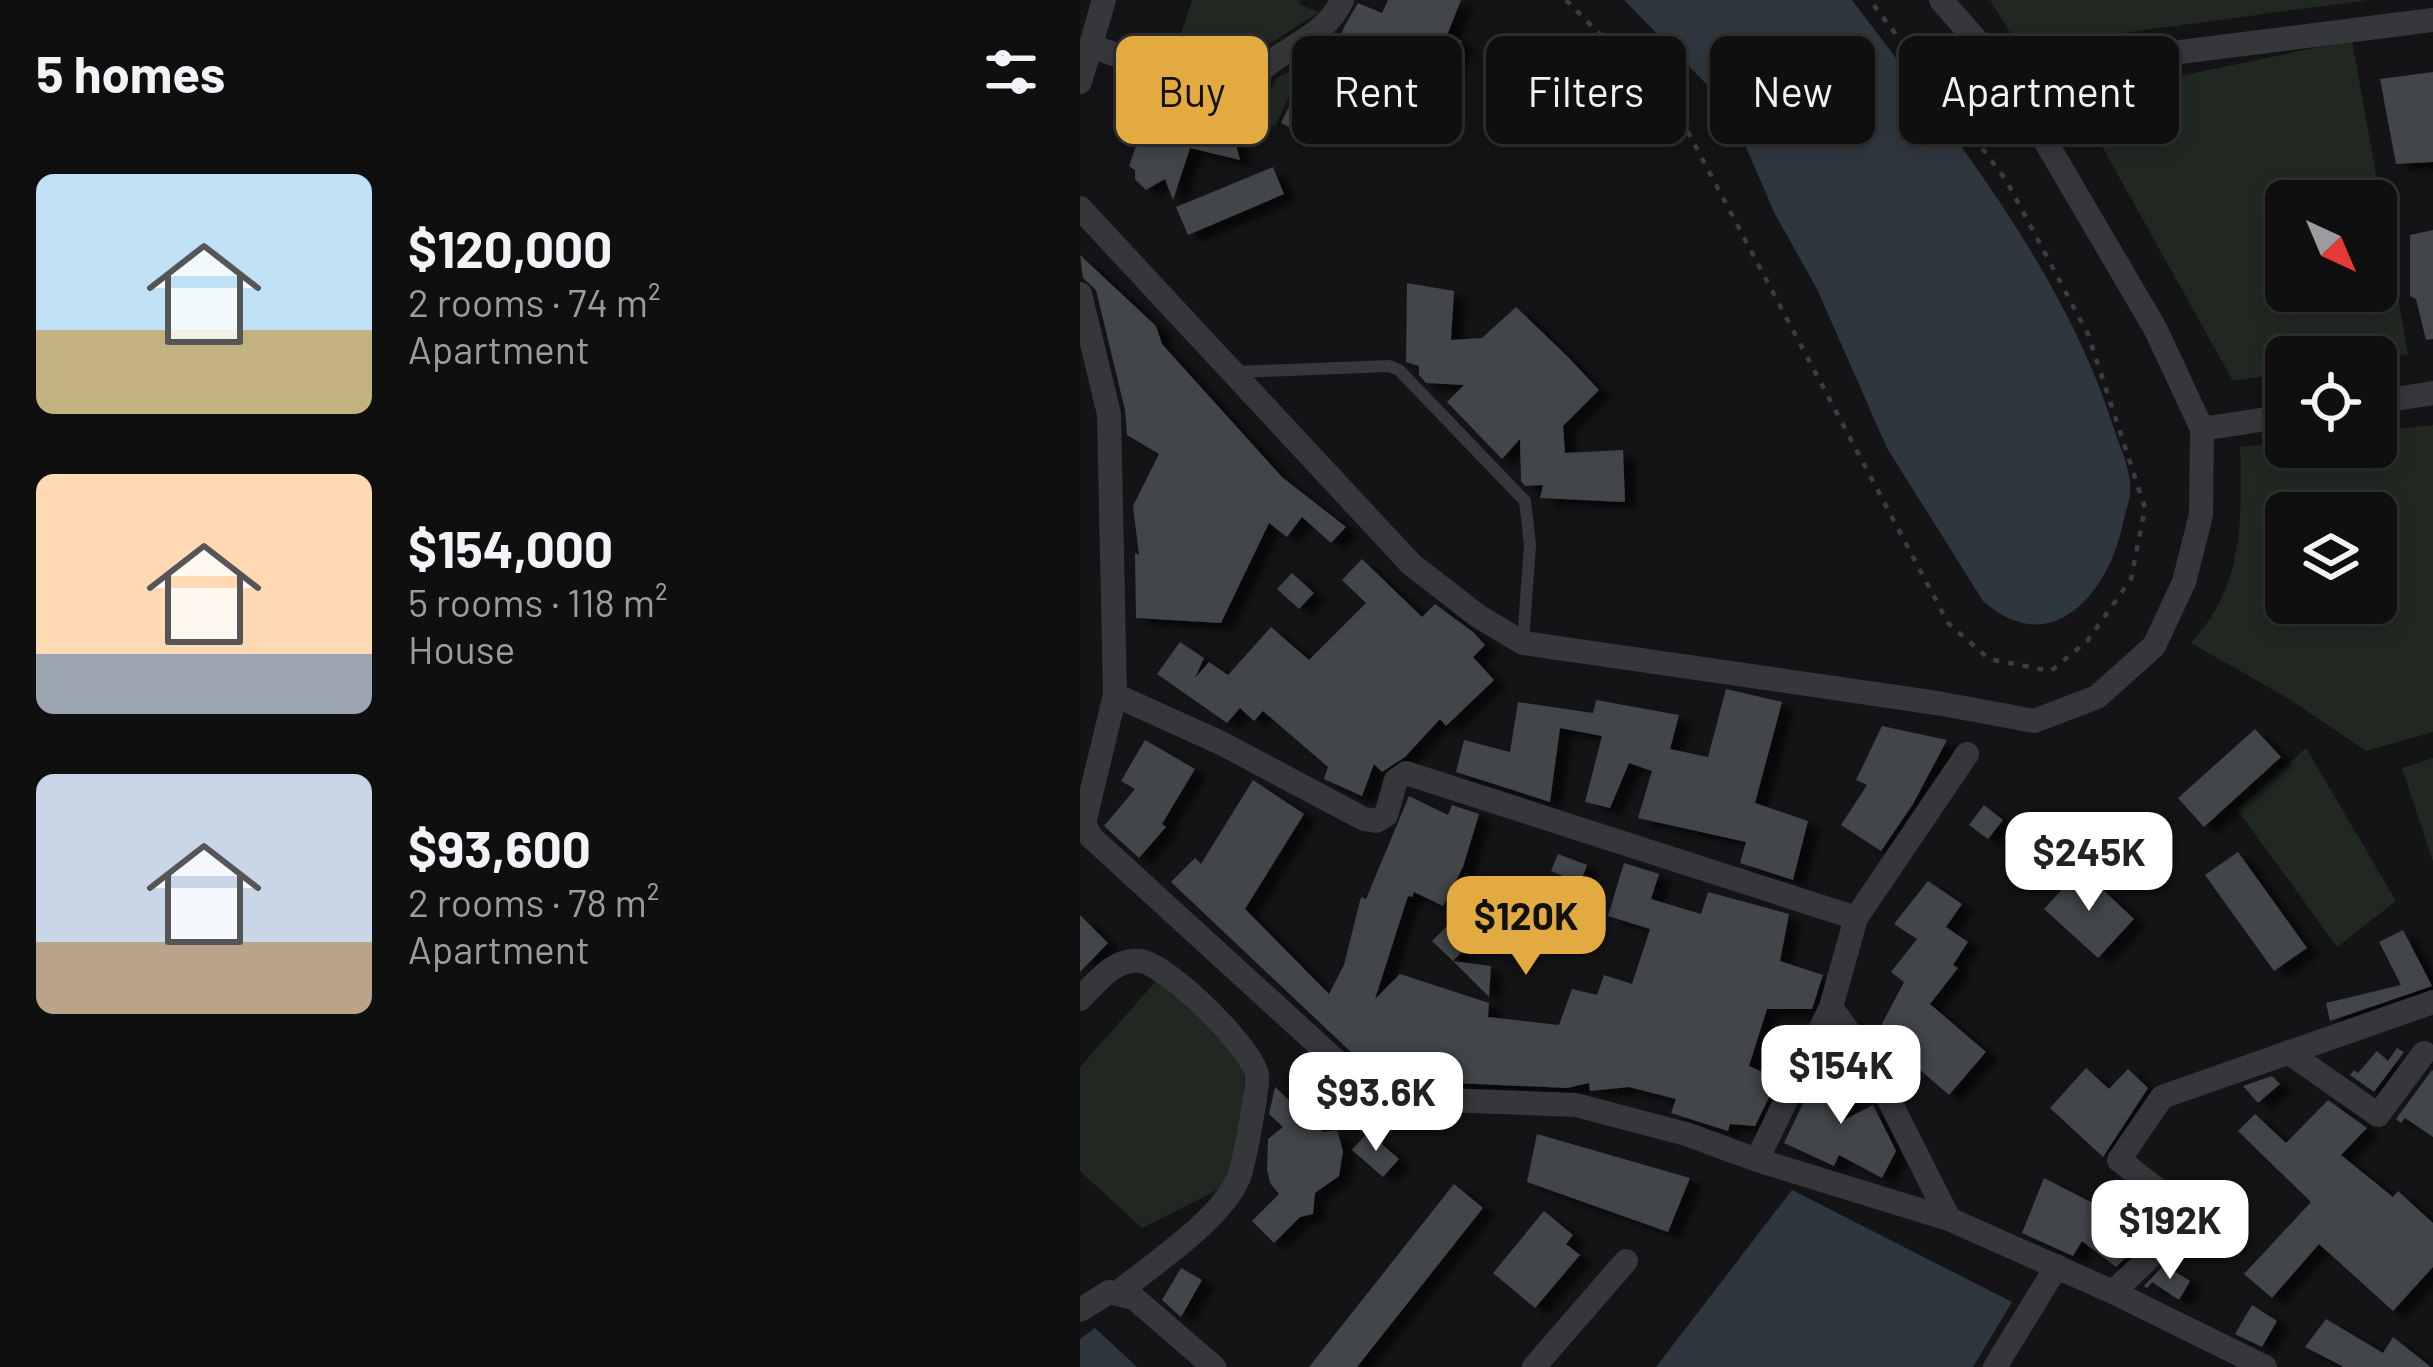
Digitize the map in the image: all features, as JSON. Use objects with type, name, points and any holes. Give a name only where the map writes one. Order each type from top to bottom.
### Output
[{"type":"street","points":[[1080,82],[1104,0]]},
{"type":"street","points":[[1090,46],[1242,97],[1249,78],[1333,21],[1342,0]]},
{"type":"street","points":[[1941,0],[1973,36]]},
{"type":"street","points":[[2179,52],[2433,20]]},
{"type":"street","points":[[1080,208],[1411,564],[1523,644],[2034,721],[2097,697],[2153,646],[2184,581],[2200,514],[2202,429],[2156,330],[2047,144]]},
{"type":"street","points":[[1080,294],[1109,414],[1115,695],[1084,823],[1091,837],[1370,1092],[1390,1098],[1576,1105],[1686,1134],[1949,1219],[2113,1292],[2264,1367]]},
{"type":"street","points":[[2397,399],[2433,393]]},
{"type":"street","points":[[2202,429],[2265,419]]},
{"type":"street","points":[[1115,695],[1221,743],[1364,819],[1376,821],[1386,815],[1396,780],[1406,773],[1856,918]]},
{"type":"street","points":[[1757,1160],[1832,1006],[1856,918],[1967,754]]},
{"type":"street","points":[[1080,999],[1118,963],[1143,961],[1163,970],[1227,1030],[1248,1053],[1257,1076],[1240,1176],[1227,1197],[1118,1292]]},
{"type":"street","points":[[2113,1292],[2149,1258],[2176,1204],[2120,1160],[2162,1097],[2433,1002]]},
{"type":"street","points":[[1832,1006],[1870,1062],[1949,1219]]},
{"type":"street","points":[[2288,1052],[2378,1115],[2424,1053]]},
{"type":"street","points":[[1534,1367],[1626,1261]]},
{"type":"street","points":[[1995,1367],[2056,1266]]},
{"type":"street","points":[[1080,1310],[1109,1292],[1133,1298],[1214,1367]]},
{"type":"lane","points":[[1235,372],[1389,366],[1399,370],[1525,501],[1531,545],[1523,644]]},
{"type":"path","points":[[1566,0],[1678,113],[1948,623],[1989,659],[2051,670],[2088,640],[2131,580],[2145,508],[2088,334],[2006,180],[1870,0]]},
{"type":"shaded area","points":[[1192,0],[1300,0],[1299,5],[1320,12],[1268,45],[1268,36],[1180,36]]},
{"type":"shaded area","points":[[1624,0],[1852,0],[1899,62],[1899,144],[1959,144],[2033,254],[2063,308],[2090,364],[2127,467],[2130,493],[2114,552],[2089,596],[2072,612],[2052,622],[2031,624],[2008,618],[1983,601],[1887,448],[1817,289],[1775,214],[1745,144],[1875,144],[1875,36],[1710,36],[1710,88],[1686,63],[1686,36],[1659,36]]},
{"type":"shaded area","points":[[1990,0],[2368,0],[2101,36],[2012,36]]},
{"type":"shaded area","points":[[2352,40],[2377,180],[2265,180],[2265,312],[2397,312],[2397,292],[2408,354],[2397,356],[2397,336],[2265,336],[2265,376],[2233,381],[2101,144],[2179,144],[2179,76]]},
{"type":"shaded area","points":[[1292,70],[1292,90],[1275,126],[1268,124],[1268,97],[1276,78]]},
{"type":"shaded area","points":[[2433,425],[2433,732],[2366,751],[2291,700],[2191,643],[2221,599],[2236,551],[2240,447],[2265,444],[2265,468],[2397,468],[2397,429]]},
{"type":"shaded area","points":[[2306,748],[2396,901],[2337,947],[2237,809]]},
{"type":"shaded area","points":[[2433,758],[2433,862],[2402,768]]},
{"type":"shaded area","points":[[1157,980],[1246,1053],[1237,1180],[1142,1228],[1080,1171],[1080,1067]]},
{"type":"shaded area","points":[[1792,1190],[2012,1302],[1973,1367],[1656,1367]]},
{"type":"shaded area","points":[[1095,1328],[1137,1367],[1080,1367],[1080,1339]]},
{"type":"building","points":[[1388,0],[1461,0],[1450,36],[1341,36],[1358,3],[1382,13]]},
{"type":"building","points":[[2433,72],[2433,162],[2396,164],[2380,79]]},
{"type":"building","points":[[1292,100],[1292,128],[1281,123]]},
{"type":"building","points":[[1137,144],[1236,144],[1240,160],[1190,148],[1173,200],[1165,179],[1146,190],[1129,166]]},
{"type":"building","points":[[1273,167],[1284,194],[1188,235],[1176,207]]},
{"type":"building","points":[[2433,230],[2433,339],[2426,340],[2416,299],[2410,296],[2410,235]]},
{"type":"building","points":[[1080,255],[1156,326],[1162,344],[1282,477],[1346,527],[1331,543],[1302,517],[1287,537],[1269,523],[1221,623],[1136,618],[1135,553],[1139,555],[1133,506],[1159,454],[1127,435],[1096,290],[1083,278]]},
{"type":"building","points":[[1407,283],[1454,291],[1451,340],[1482,338],[1516,307],[1567,356],[1599,390],[1563,426],[1565,453],[1623,450],[1625,502],[1540,498],[1543,485],[1525,486],[1520,439],[1502,459],[1447,402],[1464,385],[1426,383],[1419,366],[1406,362]]},
{"type":"building","points":[[1362,559],[1422,617],[1435,604],[1473,632],[1485,645],[1473,657],[1494,680],[1446,726],[1440,719],[1405,757],[1382,772],[1374,764],[1362,796],[1324,779],[1328,767],[1263,711],[1254,721],[1240,708],[1227,723],[1157,674],[1180,642],[1204,658],[1195,678],[1209,662],[1228,675],[1271,627],[1309,660],[1366,603],[1342,580]]},
{"type":"building","points":[[1292,573],[1314,593],[1299,609],[1277,589]]},
{"type":"building","points":[[1726,689],[1782,702],[1755,803],[1808,821],[1793,880],[1740,863],[1746,842],[1638,818],[1652,771],[1629,763],[1610,808],[1585,802],[1602,736],[1560,728],[1550,802],[1456,772],[1464,740],[1510,752],[1518,702],[1593,713],[1596,700],[1679,715],[1670,749],[1708,757]]},
{"type":"building","points":[[1882,726],[1947,740],[1881,851],[1841,825],[1867,785],[1856,780]]},
{"type":"building","points":[[2255,729],[2281,757],[2204,827],[2178,798]]},
{"type":"building","points":[[1145,740],[1195,769],[1162,824],[1166,827],[1139,858],[1104,826],[1135,789],[1121,781]]},
{"type":"building","points":[[1253,780],[1304,814],[1245,909],[1329,994],[1344,965],[1361,897],[1366,899],[1409,796],[1448,815],[1452,805],[1479,814],[1463,867],[1443,906],[1414,892],[1408,896],[1375,999],[1400,974],[1489,1003],[1488,1017],[1559,1025],[1572,989],[1597,995],[1604,975],[1632,984],[1650,929],[1608,916],[1624,863],[1659,874],[1651,899],[1701,914],[1708,892],[1789,914],[1780,961],[1823,975],[1812,1009],[1767,1009],[1749,1066],[1778,1079],[1755,1126],[1730,1124],[1728,1131],[1671,1113],[1676,1099],[1629,1087],[1590,1091],[1589,1083],[1567,1088],[1388,1080],[1390,1075],[1352,1053],[1171,882],[1195,858],[1201,864]]},
{"type":"building","points":[[1984,805],[2003,820],[1988,839],[1969,825]]},
{"type":"building","points":[[2238,852],[2307,948],[2274,971],[2205,875]]},
{"type":"building","points":[[1558,854],[1587,865],[1580,883],[1551,871]]},
{"type":"building","points":[[2081,869],[2134,919],[2098,958],[2044,909]]},
{"type":"building","points":[[1928,881],[1962,904],[1946,927],[1968,942],[1953,965],[1958,968],[1930,1004],[1986,1052],[1949,1095],[1896,1049],[1894,1053],[1874,1039],[1904,982],[1891,972],[1917,939],[1894,924]]},
{"type":"building","points":[[1080,915],[1108,943],[1080,972]]},
{"type":"building","points":[[1452,921],[1472,941],[1453,961],[1432,941]]},
{"type":"building","points":[[2403,930],[2432,986],[2330,1021],[2326,1003],[2401,985],[2379,942]]},
{"type":"building","points":[[1453,961],[1491,966],[1489,997]]},
{"type":"building","points":[[2397,1048],[2404,1052],[2374,1092],[2350,1075],[2354,1070],[2358,1073],[2377,1051],[2388,1061]]},
{"type":"building","points":[[1843,1052],[1855,1070],[1846,1080],[1858,1085],[1838,1123],[1873,1105],[1896,1151],[1882,1178],[1839,1155],[1834,1166],[1784,1143],[1808,1093],[1818,1099]]},
{"type":"building","points":[[2086,1068],[2109,1089],[2128,1069],[2148,1088],[2103,1157],[2050,1108]]},
{"type":"building","points":[[2432,1070],[2433,1137],[2405,1118],[2401,1123],[2396,1119]]},
{"type":"building","points":[[2272,1076],[2280,1084],[2258,1103],[2243,1086]]},
{"type":"building","points":[[1275,1087],[1323,1132],[1337,1130],[1343,1151],[1339,1176],[1315,1193],[1313,1214],[1300,1217],[1274,1243],[1252,1221],[1279,1194],[1267,1169],[1268,1139],[1283,1127],[1269,1114]]},
{"type":"building","points":[[2328,1100],[2367,1128],[2341,1155],[2393,1197],[2398,1191],[2433,1223],[2433,1267],[2393,1311],[2319,1244],[2272,1298],[2244,1274],[2311,1202],[2238,1131],[2255,1114],[2286,1143]]},
{"type":"building","points":[[1368,1132],[1399,1159],[1383,1177],[1352,1150]]},
{"type":"building","points":[[1537,1134],[1690,1178],[1668,1232],[1527,1182]]},
{"type":"building","points":[[2044,1178],[2118,1216],[2133,1195],[2154,1211],[2136,1248],[2116,1267],[2082,1241],[2073,1256],[2022,1233]]},
{"type":"building","points":[[1454,1184],[1483,1208],[1357,1367],[1309,1367]]},
{"type":"building","points":[[1544,1211],[1573,1235],[1566,1244],[1580,1255],[1535,1308],[1493,1273]]},
{"type":"building","points":[[2164,1265],[2190,1281],[2179,1300],[2152,1282],[2144,1286]]},
{"type":"building","points":[[1181,1268],[1202,1280],[1181,1317],[1162,1300]]},
{"type":"building","points":[[2252,1305],[2277,1321],[2262,1347],[2235,1334]]},
{"type":"building","points":[[2326,1319],[2383,1353],[2393,1337],[2431,1367],[2344,1367],[2305,1347]]}]
